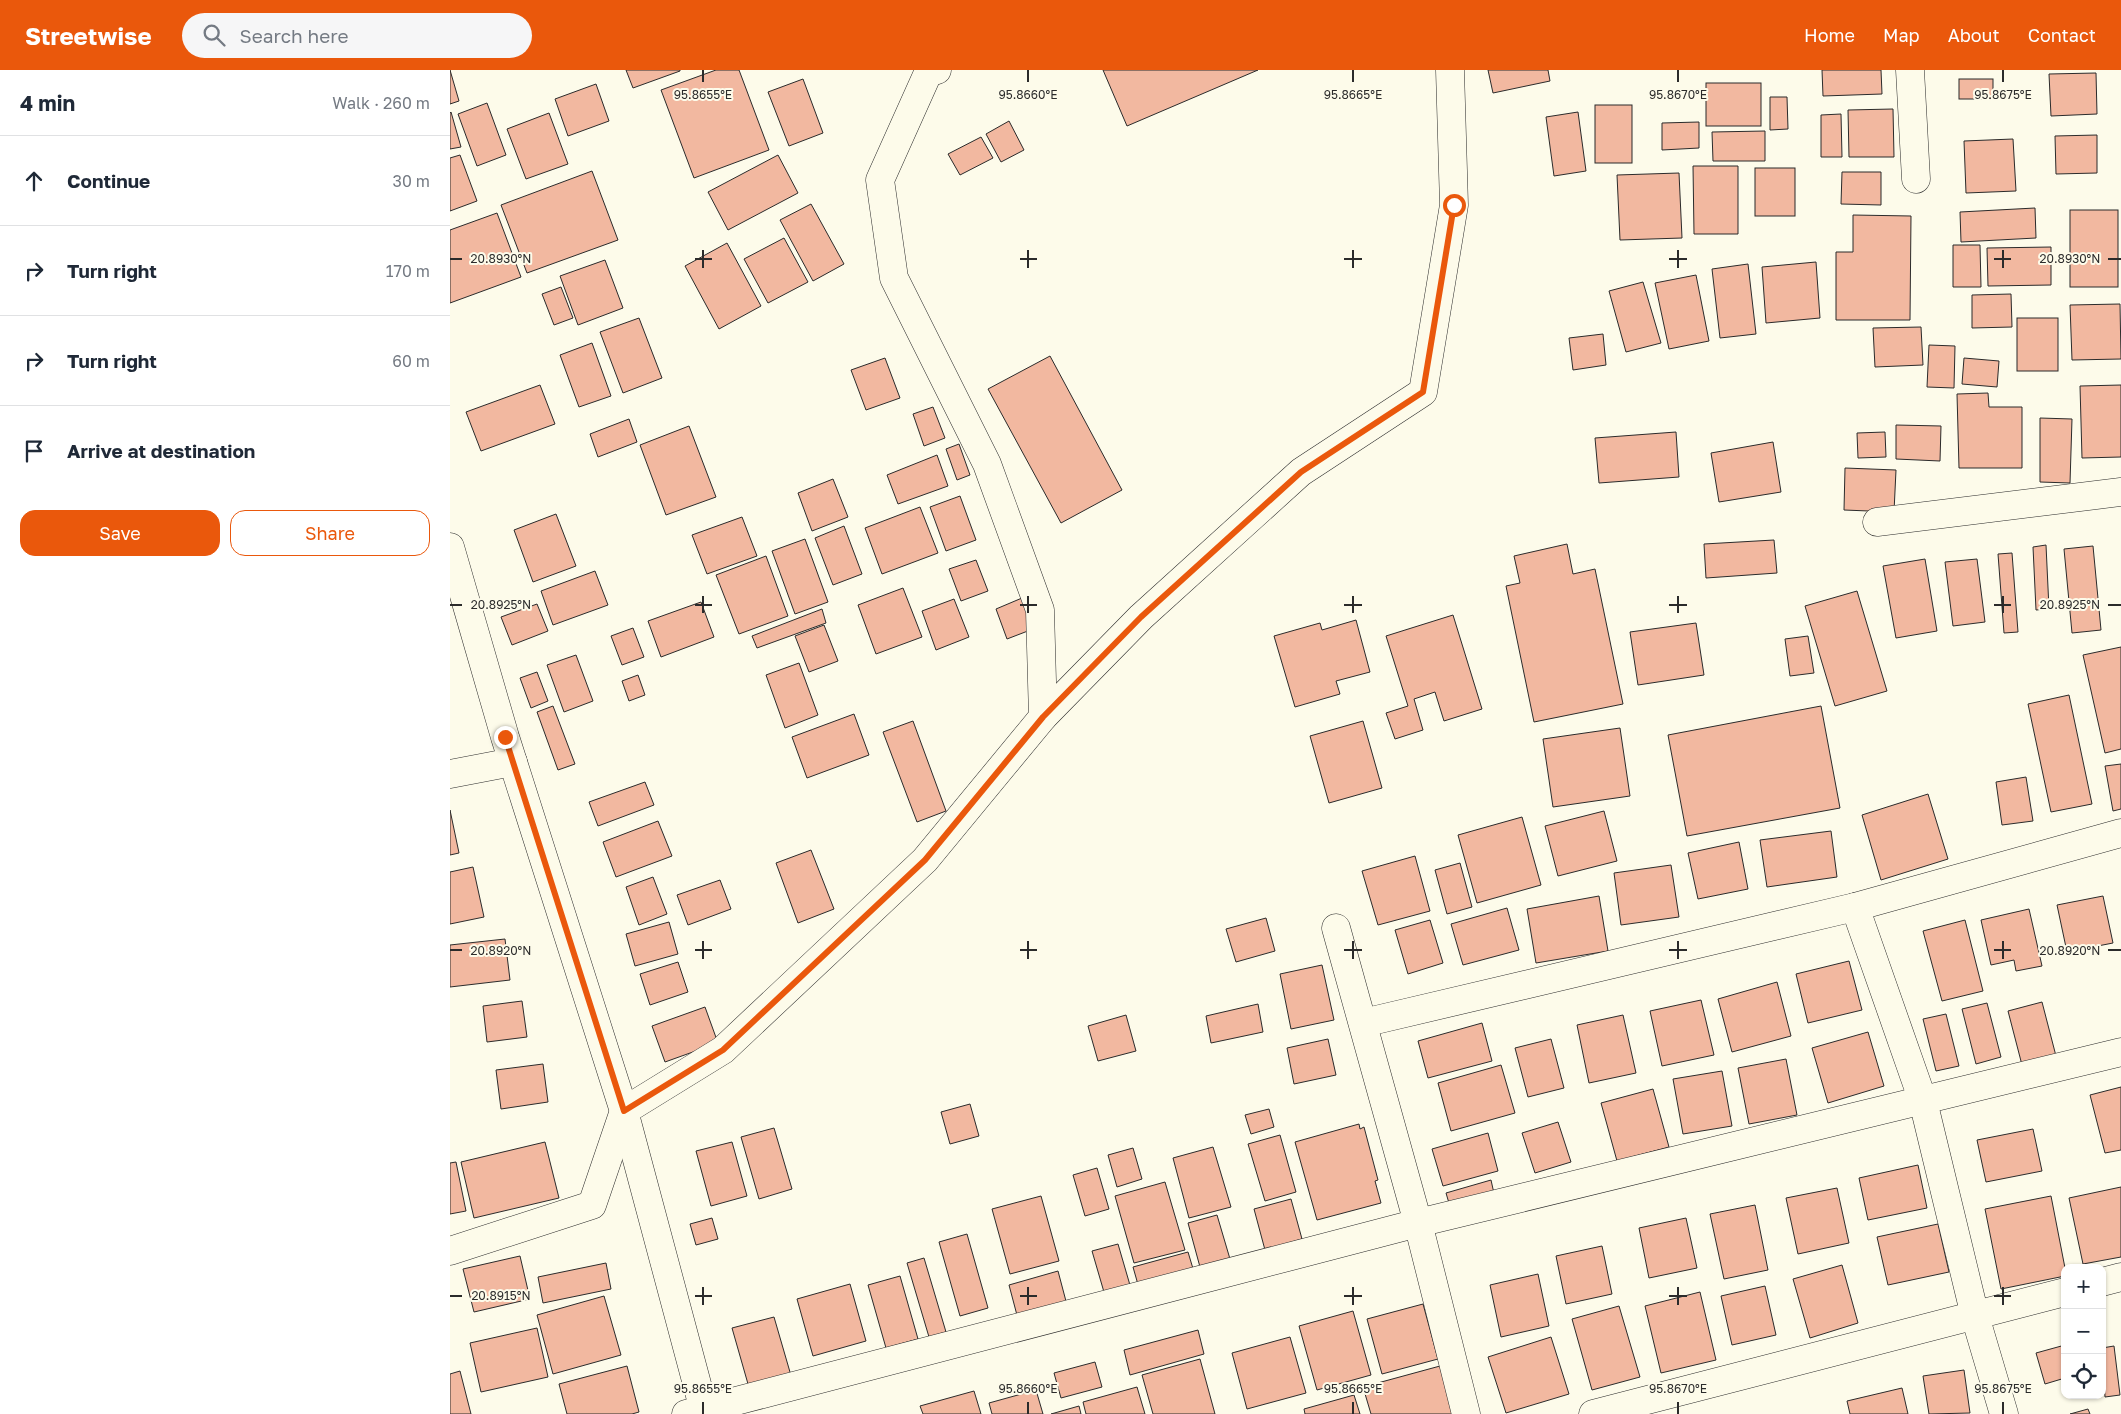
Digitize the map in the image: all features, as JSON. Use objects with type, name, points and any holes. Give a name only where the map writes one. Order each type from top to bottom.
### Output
[{"type":"street","points":[[937,70],[928,73],[880,180],[894,278],[987,464],[1040,610],[1043,717]]},
{"type":"street","points":[[450,1251],[592,1205],[624,1111],[723,1050],[925,860],[1043,717],[1141,617],[1301,472],[1423,392],[1454,205],[1450,70]]},
{"type":"street","points":[[1910,70],[1916,179]]},
{"type":"street","points":[[1877,522],[2121,492]]},
{"type":"street","points":[[450,547],[513,762],[624,1111],[698,1412],[1418,1222],[2121,1052]]},
{"type":"street","points":[[450,774],[513,762]]},
{"type":"street","points":[[1364,1024],[1855,907],[2121,833]]},
{"type":"street","points":[[1855,907],[1924,1101],[1975,1316],[2004,1414]]},
{"type":"street","points":[[1336,928],[1418,1222],[1466,1414]]},
{"type":"street","points":[[2106,1281],[2121,1277]]},
{"type":"street","points":[[1593,1414],[2061,1293]]},
{"type":"building","points":[[450,70],[459,101],[450,104]]},
{"type":"building","points":[[626,70],[680,70],[680,71],[633,88]]},
{"type":"building","points":[[716,70],[739,70],[769,150],[694,178],[661,90]]},
{"type":"building","points":[[1103,70],[1258,70],[1127,126]]},
{"type":"building","points":[[1488,70],[1548,70],[1550,81],[1493,93]]},
{"type":"building","points":[[1822,70],[1881,70],[1882,94],[1823,96]]},
{"type":"building","points":[[2096,73],[2097,114],[2051,116],[2049,74]]},
{"type":"building","points":[[803,79],[823,133],[789,146],[768,92]]},
{"type":"building","points":[[1959,79],[1993,79],[1993,99],[1959,99]]},
{"type":"building","points":[[1706,83],[1761,83],[1761,126],[1706,126]]},
{"type":"building","points":[[596,84],[609,121],[568,136],[555,99]]},
{"type":"building","points":[[1770,97],[1787,97],[1788,129],[1770,130]]},
{"type":"building","points":[[487,103],[506,155],[477,166],[458,114]]},
{"type":"building","points":[[1595,105],[1632,105],[1632,163],[1595,163]]},
{"type":"building","points":[[1893,109],[1894,157],[1849,157],[1848,110]]},
{"type":"building","points":[[1578,112],[1586,171],[1554,176],[1546,117]]},
{"type":"building","points":[[450,113],[461,147],[450,149]]},
{"type":"building","points":[[549,113],[568,164],[526,179],[507,129]]},
{"type":"building","points":[[1841,114],[1842,157],[1821,157],[1821,115]]},
{"type":"building","points":[[1009,121],[1024,150],[1001,162],[986,134]]},
{"type":"building","points":[[1699,122],[1699,148],[1662,150],[1662,123]]},
{"type":"building","points":[[1765,131],[1765,161],[1713,161],[1712,132]]},
{"type":"building","points":[[2097,135],[2097,173],[2056,174],[2055,136]]},
{"type":"building","points":[[981,137],[993,158],[960,175],[948,154]]},
{"type":"building","points":[[2013,139],[2016,191],[1966,193],[1964,141]]},
{"type":"building","points":[[460,155],[477,201],[450,211],[450,158]]},
{"type":"building","points":[[778,155],[798,193],[728,230],[708,192]]},
{"type":"building","points":[[1693,166],[1738,166],[1738,234],[1694,234]]},
{"type":"building","points":[[1755,168],[1795,168],[1795,216],[1755,216]]},
{"type":"building","points":[[592,171],[618,240],[527,273],[501,205]]},
{"type":"building","points":[[1842,172],[1881,172],[1881,205],[1841,204]]},
{"type":"building","points":[[1679,173],[1682,238],[1620,240],[1617,175]]},
{"type":"building","points":[[811,204],[844,264],[813,281],[780,220]]},
{"type":"building","points":[[2035,208],[2036,238],[1961,242],[1960,212]]},
{"type":"building","points":[[2070,210],[2118,210],[2118,287],[2070,287]]},
{"type":"building","points":[[497,213],[521,277],[450,303],[450,230]]},
{"type":"building","points":[[1853,215],[1911,216],[1910,320],[1836,320],[1836,252],[1853,252]]},
{"type":"building","points":[[784,238],[808,282],[768,303],[744,259]]},
{"type":"building","points":[[727,243],[761,306],[719,329],[685,266]]},
{"type":"building","points":[[1953,245],[1980,245],[1981,287],[1953,287]]},
{"type":"building","points":[[2051,247],[2051,285],[1988,286],[1987,248]]},
{"type":"building","points":[[605,260],[623,308],[578,325],[560,276]]},
{"type":"building","points":[[1816,262],[1820,318],[1766,323],[1762,267]]},
{"type":"building","points":[[1748,264],[1756,334],[1720,338],[1712,269]]},
{"type":"building","points":[[1696,275],[1709,341],[1669,349],[1655,283]]},
{"type":"building","points":[[1643,282],[1661,343],[1626,352],[1609,291]]},
{"type":"building","points":[[561,287],[573,318],[554,325],[542,294]]},
{"type":"building","points":[[2011,294],[2012,327],[1972,328],[1972,295]]},
{"type":"building","points":[[2120,304],[2121,359],[2072,360],[2070,305]]},
{"type":"building","points":[[639,318],[662,378],[623,393],[600,332]]},
{"type":"building","points":[[2017,318],[2058,318],[2058,371],[2017,371]]},
{"type":"building","points":[[1921,327],[1923,365],[1875,367],[1873,328]]},
{"type":"building","points":[[1603,334],[1606,365],[1573,370],[1569,338]]},
{"type":"building","points":[[592,343],[611,396],[579,407],[560,355]]},
{"type":"building","points":[[1929,345],[1955,346],[1954,388],[1927,387]]},
{"type":"building","points":[[1050,356],[1122,490],[1061,523],[988,389]]},
{"type":"building","points":[[885,358],[900,398],[866,410],[851,370]]},
{"type":"building","points":[[1964,358],[1999,361],[1997,387],[1962,384]]},
{"type":"building","points":[[540,385],[555,424],[481,451],[466,412]]},
{"type":"building","points":[[2121,385],[2121,457],[2082,458],[2080,386]]},
{"type":"building","points":[[1988,393],[1989,407],[2022,407],[2022,468],[1959,468],[1957,394]]},
{"type":"building","points":[[933,407],[945,438],[924,446],[913,414]]},
{"type":"building","points":[[2040,418],[2072,419],[2070,483],[2040,482]]},
{"type":"building","points":[[629,419],[637,442],[598,457],[590,434]]},
{"type":"building","points":[[1896,425],[1941,426],[1940,461],[1896,459]]},
{"type":"building","points":[[689,426],[716,497],[666,515],[640,445]]},
{"type":"building","points":[[1676,432],[1679,477],[1599,483],[1595,438]]},
{"type":"building","points":[[1885,432],[1886,457],[1858,458],[1857,433]]},
{"type":"building","points":[[1773,442],[1781,492],[1719,502],[1711,453]]},
{"type":"building","points":[[959,444],[970,475],[957,480],[946,449]]},
{"type":"building","points":[[937,455],[948,486],[898,504],[887,475]]},
{"type":"building","points":[[1845,468],[1896,470],[1894,512],[1844,510]]},
{"type":"building","points":[[833,479],[848,517],[812,531],[798,493]]},
{"type":"building","points":[[960,496],[976,540],[946,551],[930,507]]},
{"type":"building","points":[[920,507],[938,553],[882,574],[865,528]]},
{"type":"building","points":[[556,514],[576,566],[533,582],[514,530]]},
{"type":"building","points":[[742,517],[757,556],[707,574],[692,535]]},
{"type":"building","points":[[844,526],[862,574],[833,585],[815,538]]},
{"type":"building","points":[[805,539],[828,602],[795,614],[772,551]]},
{"type":"building","points":[[1774,540],[1777,573],[1706,578],[1704,544]]},
{"type":"building","points":[[1567,544],[1573,574],[1595,569],[1623,704],[1534,722],[1506,586],[1520,583],[1514,556]]},
{"type":"building","points":[[2046,545],[2049,609],[2036,610],[2033,547]]},
{"type":"building","points":[[2093,546],[2101,630],[2072,633],[2064,549]]},
{"type":"building","points":[[2012,553],[2018,632],[2004,633],[1998,554]]},
{"type":"building","points":[[766,556],[788,616],[739,634],[716,575]]},
{"type":"building","points":[[1925,559],[1937,631],[1896,638],[1883,566]]},
{"type":"building","points":[[1977,559],[1985,622],[1953,626],[1945,562]]},
{"type":"building","points":[[976,560],[988,591],[961,601],[949,569]]},
{"type":"building","points":[[595,571],[608,605],[553,625],[541,591]]},
{"type":"building","points":[[903,588],[922,637],[876,654],[858,605]]},
{"type":"building","points":[[1857,591],[1887,691],[1835,706],[1805,606]]},
{"type":"building","points":[[1022,598],[1033,629],[1007,639],[996,609]]},
{"type":"building","points":[[954,599],[969,637],[936,650],[922,611]]},
{"type":"building","points":[[701,602],[714,637],[661,657],[648,621]]},
{"type":"building","points":[[537,604],[548,631],[512,645],[501,617]]},
{"type":"building","points":[[822,609],[826,623],[757,648],[752,636]]},
{"type":"building","points":[[1453,615],[1482,709],[1444,721],[1435,692],[1414,699],[1423,730],[1395,739],[1386,713],[1408,706],[1386,636]]},
{"type":"building","points":[[1356,620],[1370,672],[1336,681],[1340,694],[1295,707],[1274,636],[1320,623],[1322,630]]},
{"type":"building","points":[[1696,623],[1704,675],[1638,685],[1630,632]]},
{"type":"building","points":[[824,625],[838,661],[809,672],[795,636]]},
{"type":"building","points":[[633,628],[644,657],[622,665],[611,636]]},
{"type":"building","points":[[1808,636],[1814,673],[1790,676],[1785,639]]},
{"type":"building","points":[[2121,647],[2121,749],[2105,753],[2083,655]]},
{"type":"building","points":[[576,655],[593,701],[564,712],[547,665]]},
{"type":"building","points":[[799,663],[818,715],[785,728],[766,675]]},
{"type":"building","points":[[537,672],[548,701],[531,708],[520,678]]},
{"type":"building","points":[[638,675],[645,695],[629,701],[622,681]]},
{"type":"building","points":[[2069,695],[2092,804],[2051,812],[2028,704]]},
{"type":"building","points":[[553,706],[575,764],[558,770],[537,712]]},
{"type":"building","points":[[1821,706],[1840,808],[1687,836],[1668,735]]},
{"type":"building","points":[[854,714],[869,755],[807,778],[792,737]]},
{"type":"building","points":[[913,721],[946,811],[917,822],[883,732]]},
{"type":"building","points":[[1363,721],[1382,788],[1329,803],[1310,736]]},
{"type":"building","points":[[1620,728],[1630,796],[1553,807],[1543,739]]},
{"type":"building","points":[[2121,764],[2121,809],[2113,811],[2105,766]]},
{"type":"building","points":[[2026,777],[2033,821],[2002,825],[1996,782]]},
{"type":"building","points":[[645,782],[654,805],[598,826],[589,802]]},
{"type":"building","points":[[1928,794],[1948,859],[1881,880],[1862,815]]},
{"type":"building","points":[[450,810],[459,853],[450,855]]},
{"type":"building","points":[[1604,811],[1617,861],[1558,876],[1545,826]]},
{"type":"building","points":[[1522,817],[1541,885],[1477,903],[1458,835]]},
{"type":"building","points":[[658,821],[672,856],[616,877],[603,842]]},
{"type":"building","points":[[1831,831],[1837,877],[1767,887],[1760,840]]},
{"type":"building","points":[[1739,842],[1748,889],[1698,899],[1688,853]]},
{"type":"building","points":[[811,850],[834,909],[798,923],[776,863]]},
{"type":"building","points":[[1415,856],[1430,911],[1378,925],[1362,871]]},
{"type":"building","points":[[1460,863],[1472,907],[1447,914],[1435,870]]},
{"type":"building","points":[[1671,865],[1679,917],[1621,925],[1614,873]]},
{"type":"building","points":[[473,867],[484,917],[450,924],[450,872]]},
{"type":"building","points":[[653,877],[667,914],[639,925],[626,887]]},
{"type":"building","points":[[720,880],[731,909],[688,925],[677,895]]},
{"type":"building","points":[[1599,896],[1608,951],[1536,963],[1527,909]]},
{"type":"building","points":[[2103,896],[2113,943],[2067,952],[2057,905]]},
{"type":"building","points":[[1507,908],[1519,950],[1463,965],[1451,924]]},
{"type":"building","points":[[2029,909],[2042,966],[2016,971],[2014,960],[1991,965],[1981,920]]},
{"type":"building","points":[[1266,918],[1275,951],[1236,962],[1226,929]]},
{"type":"building","points":[[1430,920],[1443,963],[1408,974],[1395,930]]},
{"type":"building","points":[[1965,920],[1983,991],[1942,1001],[1923,931]]},
{"type":"building","points":[[669,922],[678,954],[635,966],[626,934]]},
{"type":"building","points":[[505,939],[510,980],[450,987],[450,945]]},
{"type":"building","points":[[1849,961],[1862,1010],[1808,1023],[1796,974]]},
{"type":"building","points":[[678,962],[688,992],[650,1005],[640,974]]},
{"type":"building","points":[[1322,965],[1334,1020],[1291,1029],[1280,974]]},
{"type":"building","points":[[1777,982],[1791,1036],[1732,1052],[1718,999]]},
{"type":"building","points":[[1701,1000],[1714,1055],[1662,1066],[1650,1011]]},
{"type":"building","points":[[522,1001],[527,1037],[487,1042],[483,1006]]},
{"type":"building","points":[[2042,1002],[2056,1056],[2022,1065],[2008,1011]]},
{"type":"building","points":[[1987,1003],[2001,1057],[1976,1064],[1962,1009]]},
{"type":"building","points":[[1258,1004],[1263,1032],[1211,1043],[1206,1016]]},
{"type":"building","points":[[705,1007],[718,1043],[665,1062],[652,1026]]},
{"type":"building","points":[[1946,1014],[1959,1066],[1936,1071],[1923,1019]]},
{"type":"building","points":[[1126,1015],[1136,1051],[1098,1061],[1088,1026]]},
{"type":"building","points":[[1623,1015],[1636,1073],[1589,1083],[1577,1025]]},
{"type":"building","points":[[1482,1023],[1492,1061],[1428,1078],[1418,1041]]},
{"type":"building","points":[[1868,1032],[1884,1086],[1828,1103],[1812,1048]]},
{"type":"building","points":[[1328,1039],[1336,1075],[1294,1084],[1287,1048]]},
{"type":"building","points":[[1551,1039],[1564,1088],[1528,1097],[1515,1048]]},
{"type":"building","points":[[1786,1059],[1797,1115],[1749,1124],[1738,1068]]},
{"type":"building","points":[[543,1064],[548,1102],[501,1109],[496,1070]]},
{"type":"building","points":[[1501,1065],[1515,1113],[1451,1131],[1438,1083]]},
{"type":"building","points":[[1722,1071],[1732,1126],[1683,1134],[1673,1079]]},
{"type":"building","points":[[2121,1087],[2121,1150],[2105,1153],[2090,1095]]},
{"type":"building","points":[[1653,1089],[1669,1147],[1617,1161],[1601,1103]]},
{"type":"building","points":[[970,1104],[979,1136],[950,1144],[941,1112]]},
{"type":"building","points":[[1269,1109],[1274,1127],[1251,1134],[1245,1115]]},
{"type":"building","points":[[1558,1122],[1571,1162],[1535,1173],[1522,1133]]},
{"type":"building","points":[[1359,1124],[1360,1129],[1364,1127],[1378,1180],[1375,1181],[1381,1203],[1317,1220],[1295,1142]]},
{"type":"building","points":[[774,1128],[792,1189],[759,1199],[741,1137]]},
{"type":"building","points":[[2033,1129],[2042,1171],[1986,1182],[1977,1140]]},
{"type":"building","points":[[1488,1133],[1498,1171],[1443,1186],[1432,1149]]},
{"type":"building","points":[[1280,1135],[1296,1192],[1265,1201],[1248,1144]]},
{"type":"building","points":[[545,1142],[559,1198],[474,1218],[461,1162]]},
{"type":"building","points":[[732,1142],[747,1196],[711,1206],[696,1151]]},
{"type":"building","points":[[1213,1147],[1231,1207],[1189,1218],[1173,1158]]},
{"type":"building","points":[[1133,1148],[1142,1179],[1117,1187],[1108,1155]]},
{"type":"building","points":[[456,1162],[466,1211],[450,1214],[450,1163]]},
{"type":"building","points":[[1918,1165],[1927,1208],[1868,1220],[1859,1178]]},
{"type":"building","points":[[1097,1168],[1109,1209],[1085,1216],[1073,1175]]},
{"type":"building","points":[[1491,1180],[1495,1198],[1451,1210],[1446,1193]]},
{"type":"building","points":[[1165,1182],[1185,1250],[1134,1263],[1115,1196]]},
{"type":"building","points":[[2121,1187],[2121,1257],[2083,1264],[2069,1198]]},
{"type":"building","points":[[1837,1188],[1849,1243],[1798,1254],[1786,1198]]},
{"type":"building","points":[[1041,1196],[1059,1261],[1010,1274],[992,1209]]},
{"type":"building","points":[[2051,1196],[2064,1264],[2061,1264],[2061,1277],[2001,1289],[1985,1209]]},
{"type":"building","points":[[1291,1199],[1302,1239],[1265,1250],[1254,1209]]},
{"type":"building","points":[[1755,1205],[1768,1270],[1724,1279],[1710,1214]]},
{"type":"building","points":[[1217,1215],[1230,1259],[1200,1267],[1188,1223]]},
{"type":"building","points":[[712,1218],[718,1239],[696,1245],[690,1224]]},
{"type":"building","points":[[1686,1218],[1697,1268],[1649,1278],[1639,1228]]},
{"type":"building","points":[[1938,1224],[1949,1272],[1888,1285],[1877,1237]]},
{"type":"building","points":[[967,1234],[988,1308],[960,1316],[939,1242]]},
{"type":"building","points":[[1118,1244],[1132,1292],[1106,1299],[1092,1251]]},
{"type":"building","points":[[1602,1246],[1612,1294],[1566,1304],[1556,1256]]},
{"type":"building","points":[[1188,1252],[1194,1272],[1139,1288],[1133,1267]]},
{"type":"building","points":[[520,1256],[530,1299],[474,1312],[463,1269]]},
{"type":"building","points":[[924,1258],[946,1332],[929,1337],[907,1263]]},
{"type":"building","points":[[606,1263],[611,1289],[543,1303],[538,1277]]},
{"type":"building","points":[[1842,1265],[1858,1323],[1810,1338],[1793,1279]]},
{"type":"building","points":[[1058,1271],[1067,1305],[1018,1319],[1009,1285]]},
{"type":"building","points":[[1538,1274],[1549,1326],[1501,1337],[1490,1285]]},
{"type":"building","points":[[900,1276],[918,1339],[886,1348],[868,1285]]},
{"type":"building","points":[[850,1284],[866,1341],[813,1356],[797,1299]]},
{"type":"building","points":[[1765,1286],[1776,1335],[1732,1345],[1721,1296]]},
{"type":"building","points":[[1700,1292],[1716,1360],[1661,1373],[1645,1306]]},
{"type":"building","points":[[604,1296],[621,1355],[553,1374],[537,1315]]},
{"type":"building","points":[[1423,1304],[1438,1359],[1382,1374],[1367,1319]]},
{"type":"building","points":[[1619,1306],[1640,1377],[1592,1390],[1572,1319]]},
{"type":"building","points":[[1353,1311],[1371,1375],[1317,1390],[1299,1326]]},
{"type":"building","points":[[774,1317],[792,1379],[750,1391],[732,1328]]},
{"type":"building","points":[[537,1328],[548,1377],[481,1392],[470,1343]]},
{"type":"building","points":[[1198,1330],[1204,1354],[1130,1375],[1124,1350]]},
{"type":"building","points":[[1290,1337],[1306,1393],[1247,1409],[1232,1353]]},
{"type":"building","points":[[1551,1337],[1569,1394],[1506,1413],[1488,1357]]},
{"type":"building","points":[[2061,1346],[2061,1379],[2045,1384],[2036,1353]]},
{"type":"building","points":[[2114,1346],[2120,1395],[2106,1397],[2106,1347]]},
{"type":"building","points":[[1200,1359],[1215,1414],[1153,1414],[1142,1375]]},
{"type":"building","points":[[1095,1362],[1102,1387],[1061,1398],[1054,1373]]},
{"type":"building","points":[[627,1366],[639,1412],[632,1414],[567,1414],[559,1384]]},
{"type":"building","points":[[1440,1366],[1453,1414],[1371,1414],[1363,1387]]},
{"type":"building","points":[[1964,1370],[1970,1413],[1929,1414],[1923,1376]]},
{"type":"building","points":[[460,1371],[471,1414],[450,1414],[450,1374]]},
{"type":"building","points":[[1137,1387],[1145,1414],[1086,1414],[1083,1402]]},
{"type":"building","points":[[1902,1388],[1908,1414],[1850,1414],[1847,1401]]},
{"type":"building","points":[[1036,1390],[1043,1414],[992,1414],[989,1403]]},
{"type":"building","points":[[974,1391],[981,1414],[923,1414],[920,1406]]},
{"type":"building","points":[[1354,1395],[1360,1414],[1305,1414],[1304,1409]]},
{"type":"building","points":[[1079,1406],[1081,1414],[1051,1414]]},
{"type":"building","points":[[2088,1409],[2090,1414],[2070,1414]]},
{"type":"route","points":[[505,737],[624,1111],[723,1050],[925,860],[1043,717],[1141,617],[1301,472],[1423,392],[1454,205]]}]
